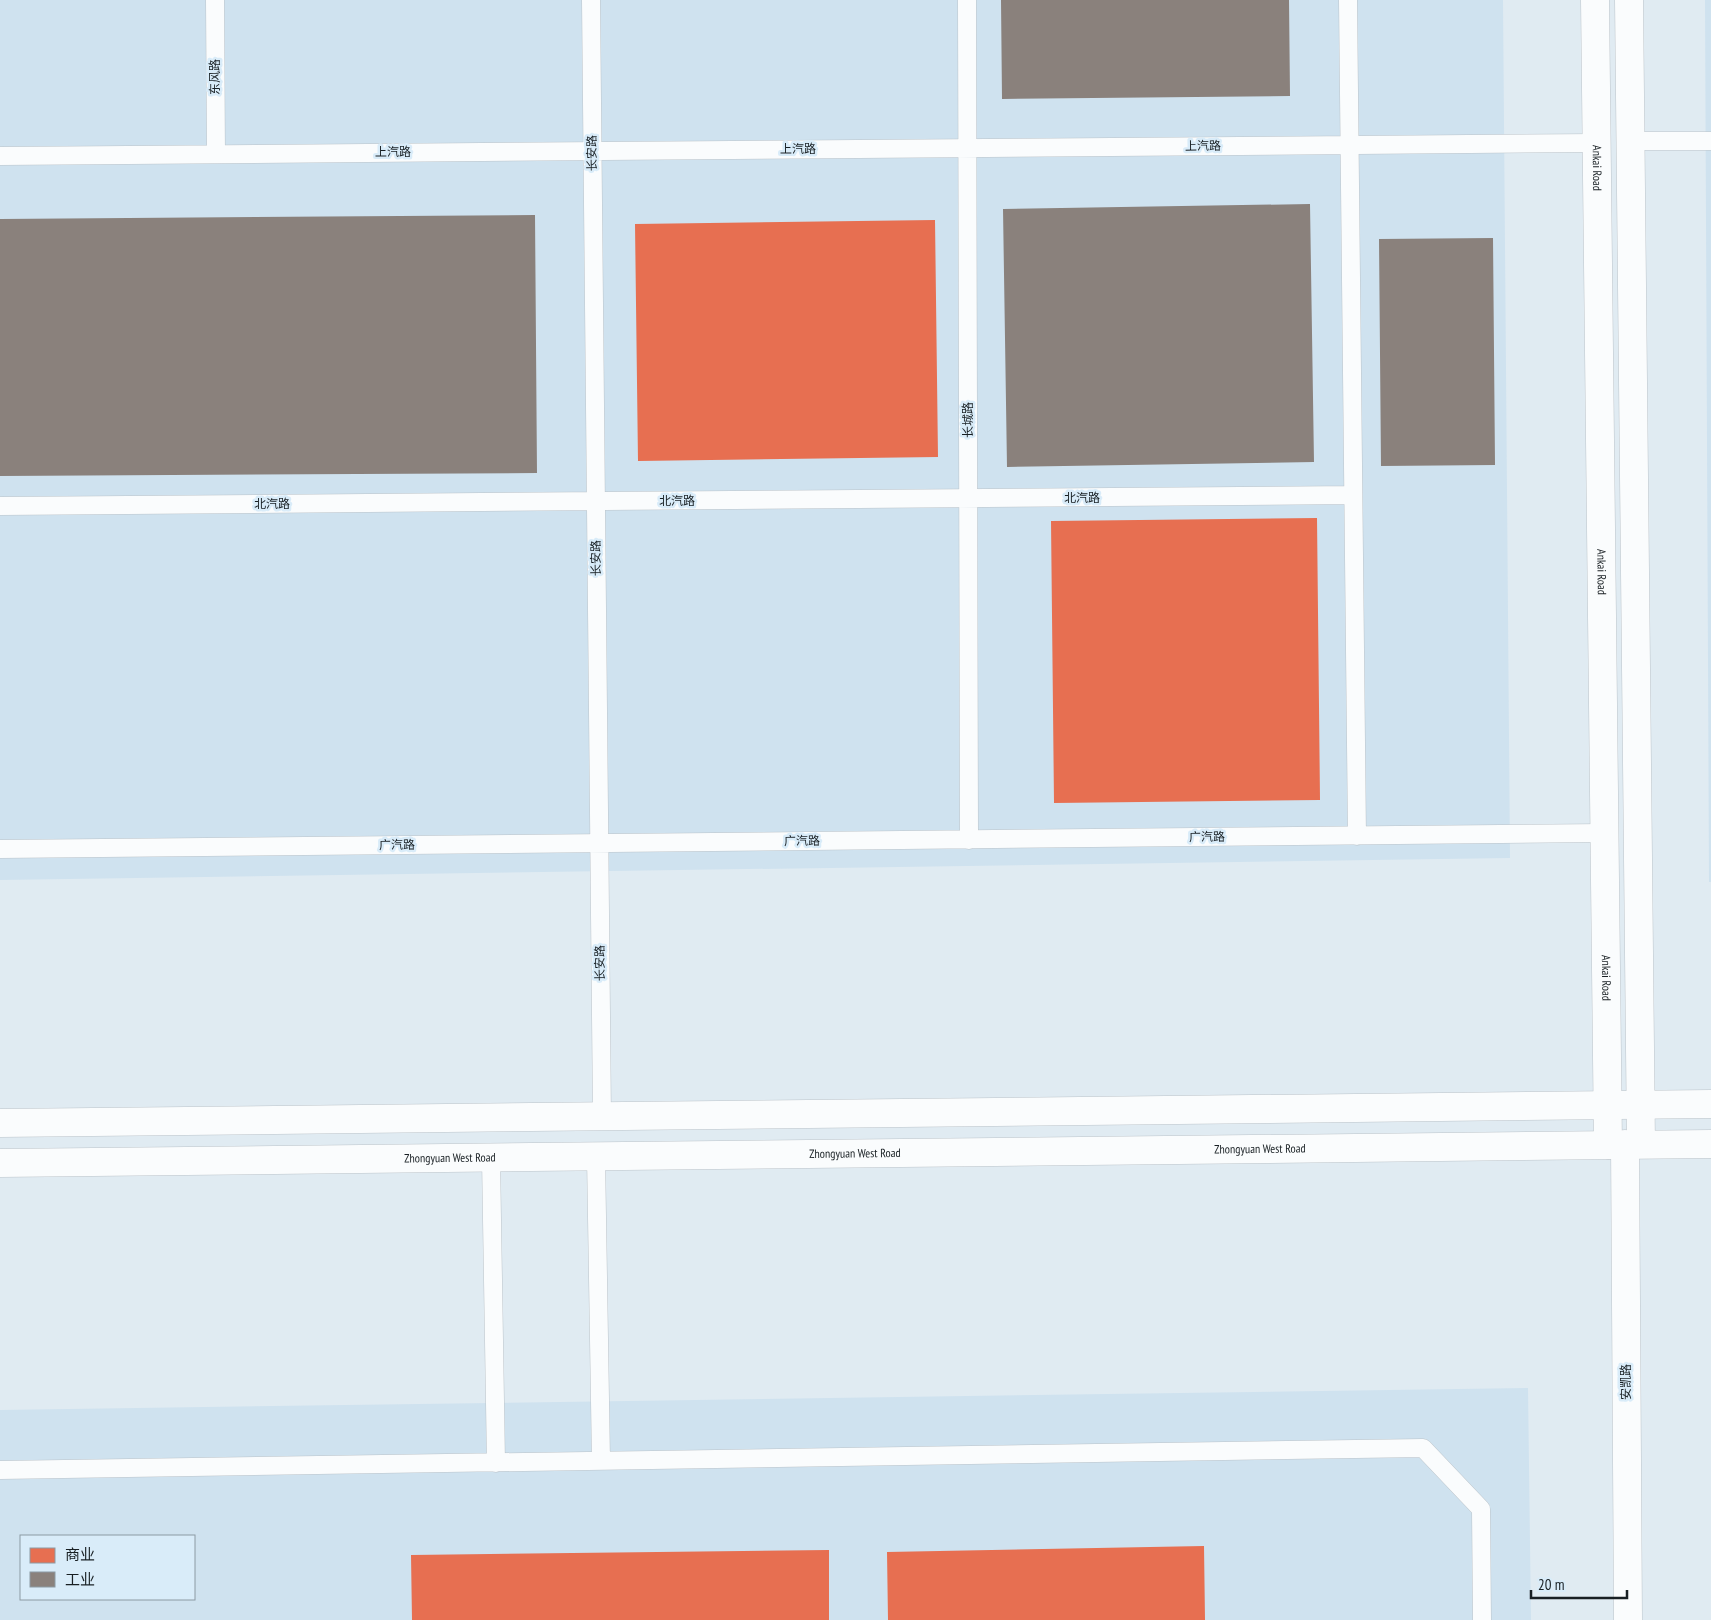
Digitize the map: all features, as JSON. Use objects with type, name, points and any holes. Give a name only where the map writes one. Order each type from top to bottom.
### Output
[{"type":"main road","name":"Ankai Road","points":[[1595,0],[1607,1105],[1624,1144]]},
{"type":"main road","points":[[1624,1144],[1641,1105],[1629,0]]},
{"type":"main road","points":[[0,1123],[1711,1104]]},
{"type":"main road","name":"安凯路","points":[[1624,1144],[1628,1620]]},
{"type":"main road","name":"Zhongyuan West Road","points":[[0,1163],[1711,1144]]},
{"type":"lane","name":"东风路","points":[[215,0],[216,154]]},
{"type":"lane","name":"长安路","points":[[590,0],[602,1117]]},
{"type":"lane","name":"长城路","points":[[967,0],[969,840]]},
{"type":"lane","points":[[1348,0],[1357,836]]},
{"type":"lane","points":[[1631,141],[1711,141]]},
{"type":"lane","name":"上汽路","points":[[0,156],[1597,143]]},
{"type":"lane","name":"北汽路","points":[[0,506],[1353,496]]},
{"type":"lane","name":"广汽路","points":[[0,850],[1604,833]]},
{"type":"lane","points":[[596,1156],[601,1461]]},
{"type":"lane","points":[[491,1158],[496,1463]]},
{"type":"lane","points":[[0,1470],[1423,1448],[1481,1509],[1482,1620]]},
{"type":"shaded area","points":[[0,0],[1503,0],[1510,858],[0,880]]},
{"type":"shaded area","points":[[1705,0],[1711,0],[1711,882],[1709,882]]},
{"type":"shaded area","points":[[1528,1388],[1531,1620],[0,1620],[0,1410]]},
{"type":"building: 商业","points":[[935,220],[938,457],[638,461],[635,224]]},
{"type":"building: 商业","points":[[1317,518],[1320,800],[1054,803],[1051,521]]},
{"type":"building: 商业","points":[[1204,1546],[1205,1620],[888,1620],[887,1552]]},
{"type":"building: 商业","points":[[829,1550],[829,1620],[412,1620],[411,1555]]},
{"type":"building: 工业","points":[[1001,0],[1289,0],[1290,96],[1002,99]]},
{"type":"building: 工业","points":[[1310,204],[1314,462],[1007,467],[1003,209]]},
{"type":"building: 工业","points":[[535,215],[537,473],[0,476],[0,219]]},
{"type":"building: 工业","points":[[1493,238],[1495,465],[1381,466],[1379,239]]}]
